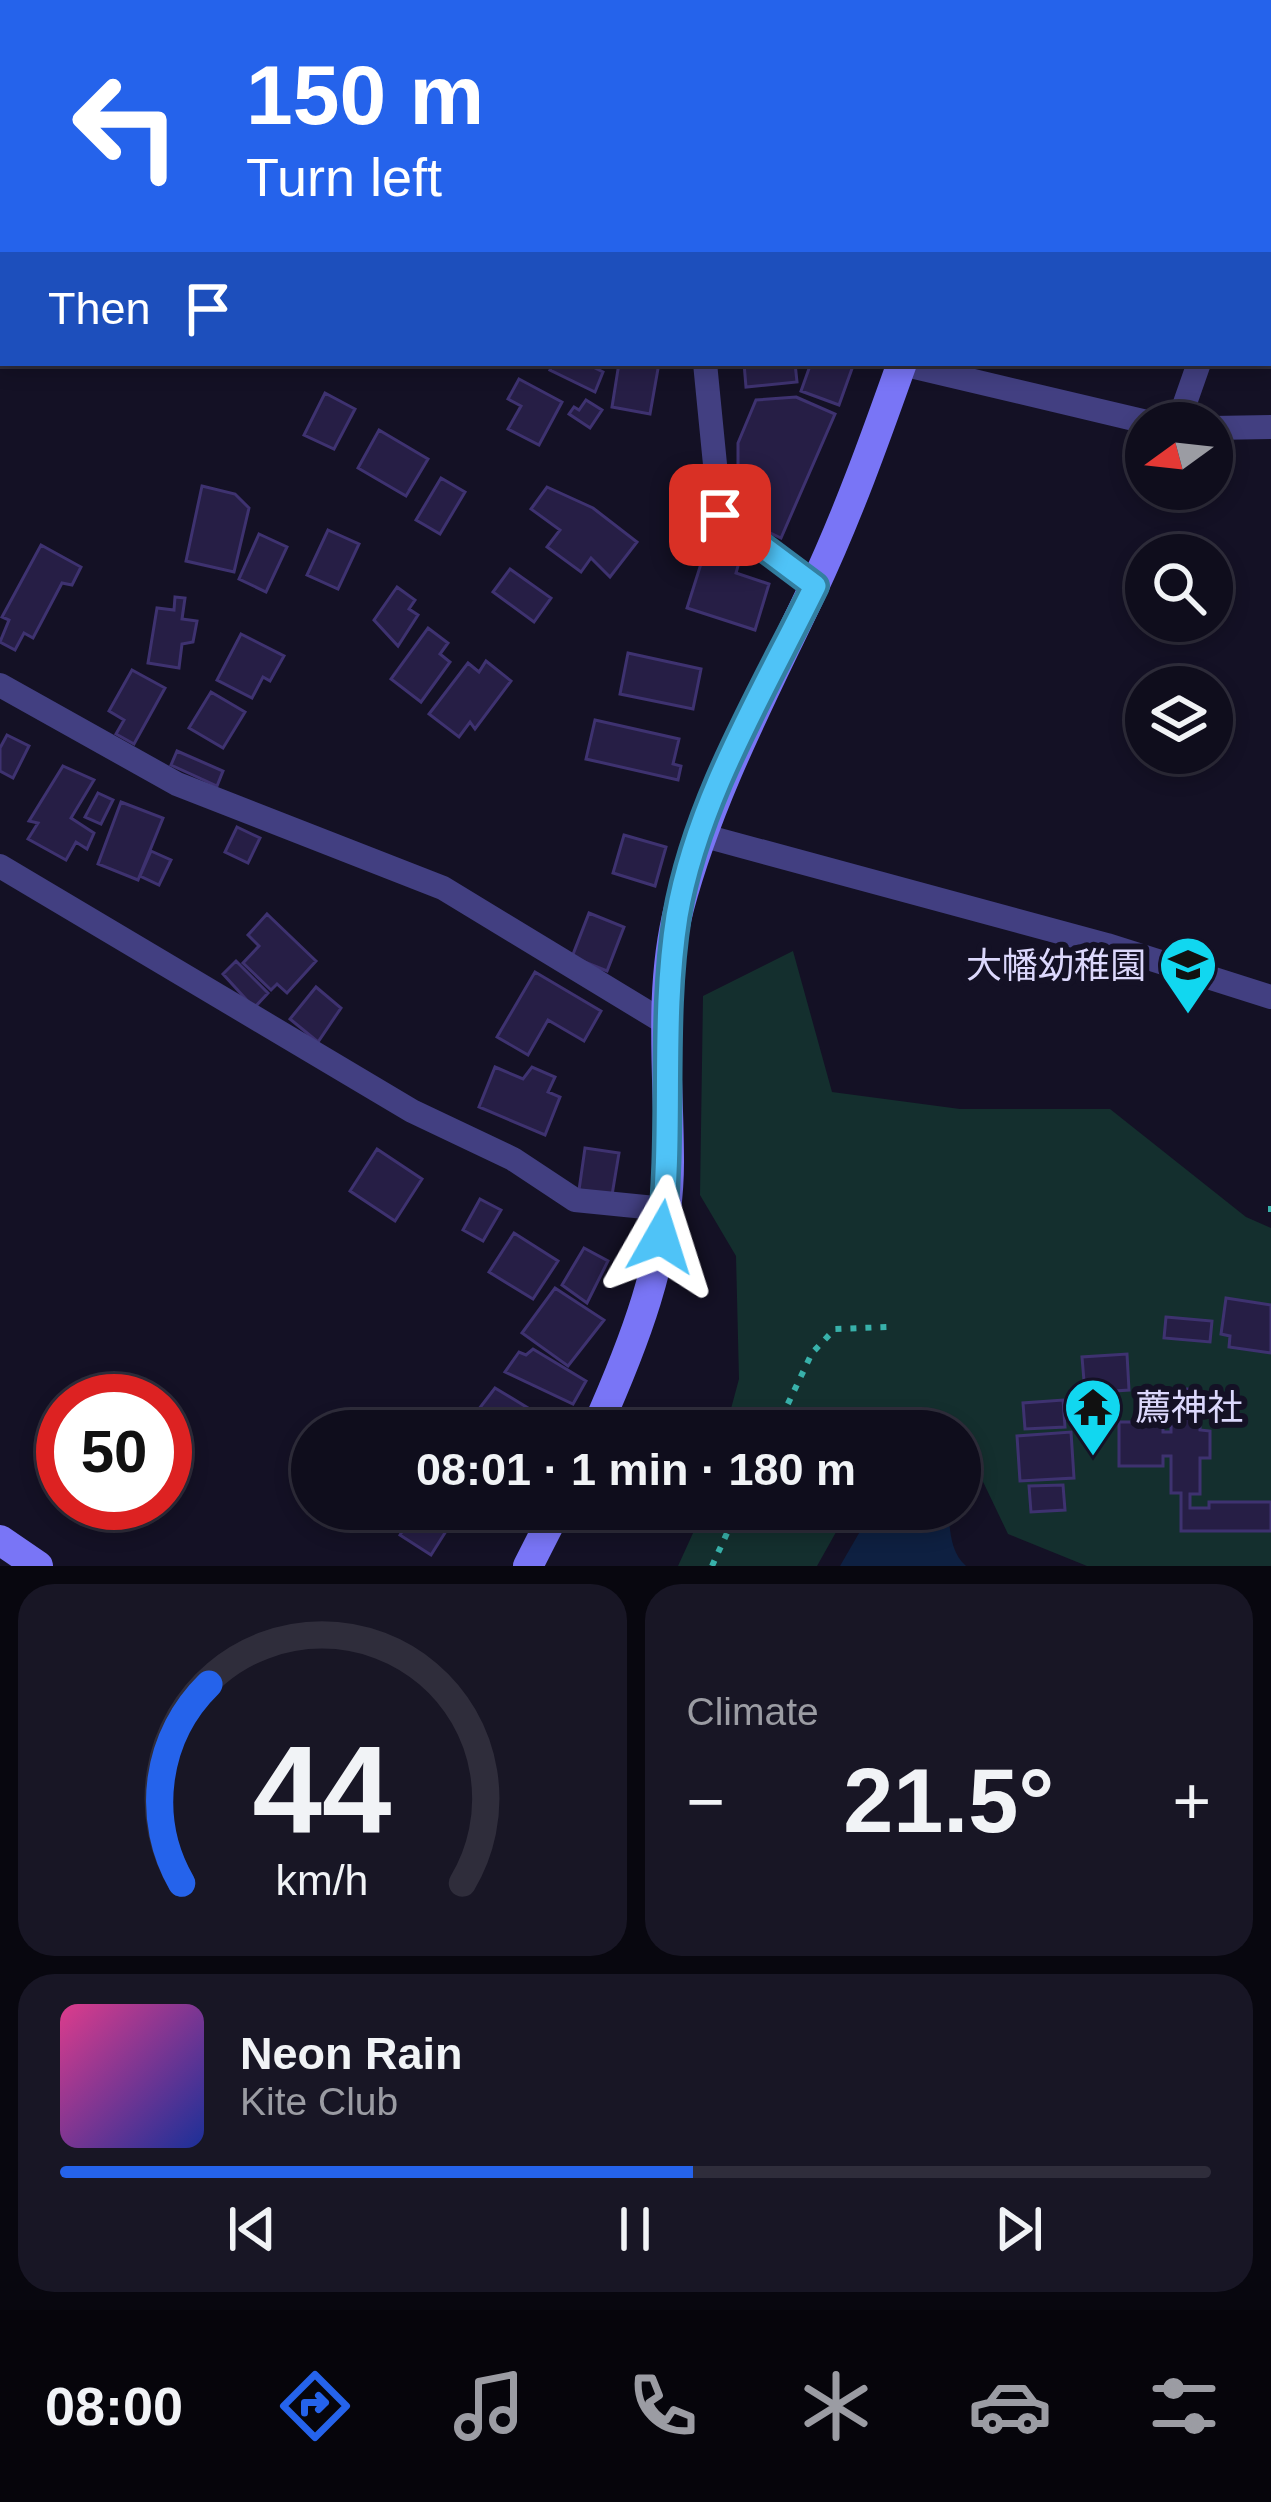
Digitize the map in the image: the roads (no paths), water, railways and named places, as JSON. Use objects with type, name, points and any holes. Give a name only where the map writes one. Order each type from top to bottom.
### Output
[{"type":"main road","points":[[603,1410],[643,1312],[664,1209],[669,1164],[668,1024],[678,914],[729,760],[815,586],[901,366]]},
{"type":"main road","points":[[528,1566],[546,1530]]},
{"type":"main road","points":[[0,1540],[38,1566]]},
{"type":"street","points":[[705,366],[720,515],[815,586]]},
{"type":"street","points":[[914,366],[1125,417]]},
{"type":"street","points":[[1185,402],[1197,366]]},
{"type":"street","points":[[1233,428],[1271,427]]},
{"type":"street","points":[[0,685],[177,784],[443,888],[668,1024]]},
{"type":"street","points":[[701,835],[1107,945],[1271,997]]},
{"type":"street","points":[[0,866],[412,1111],[513,1159],[575,1200],[664,1209]]},
{"type":"water","points":[[861,1530],[950,1530],[966,1566],[840,1566]]},
{"type":"place","name":"大幡幼稚園","points":[[1188,1016]]},
{"type":"place","name":"薦神社","points":[[1093,1458]]}]
